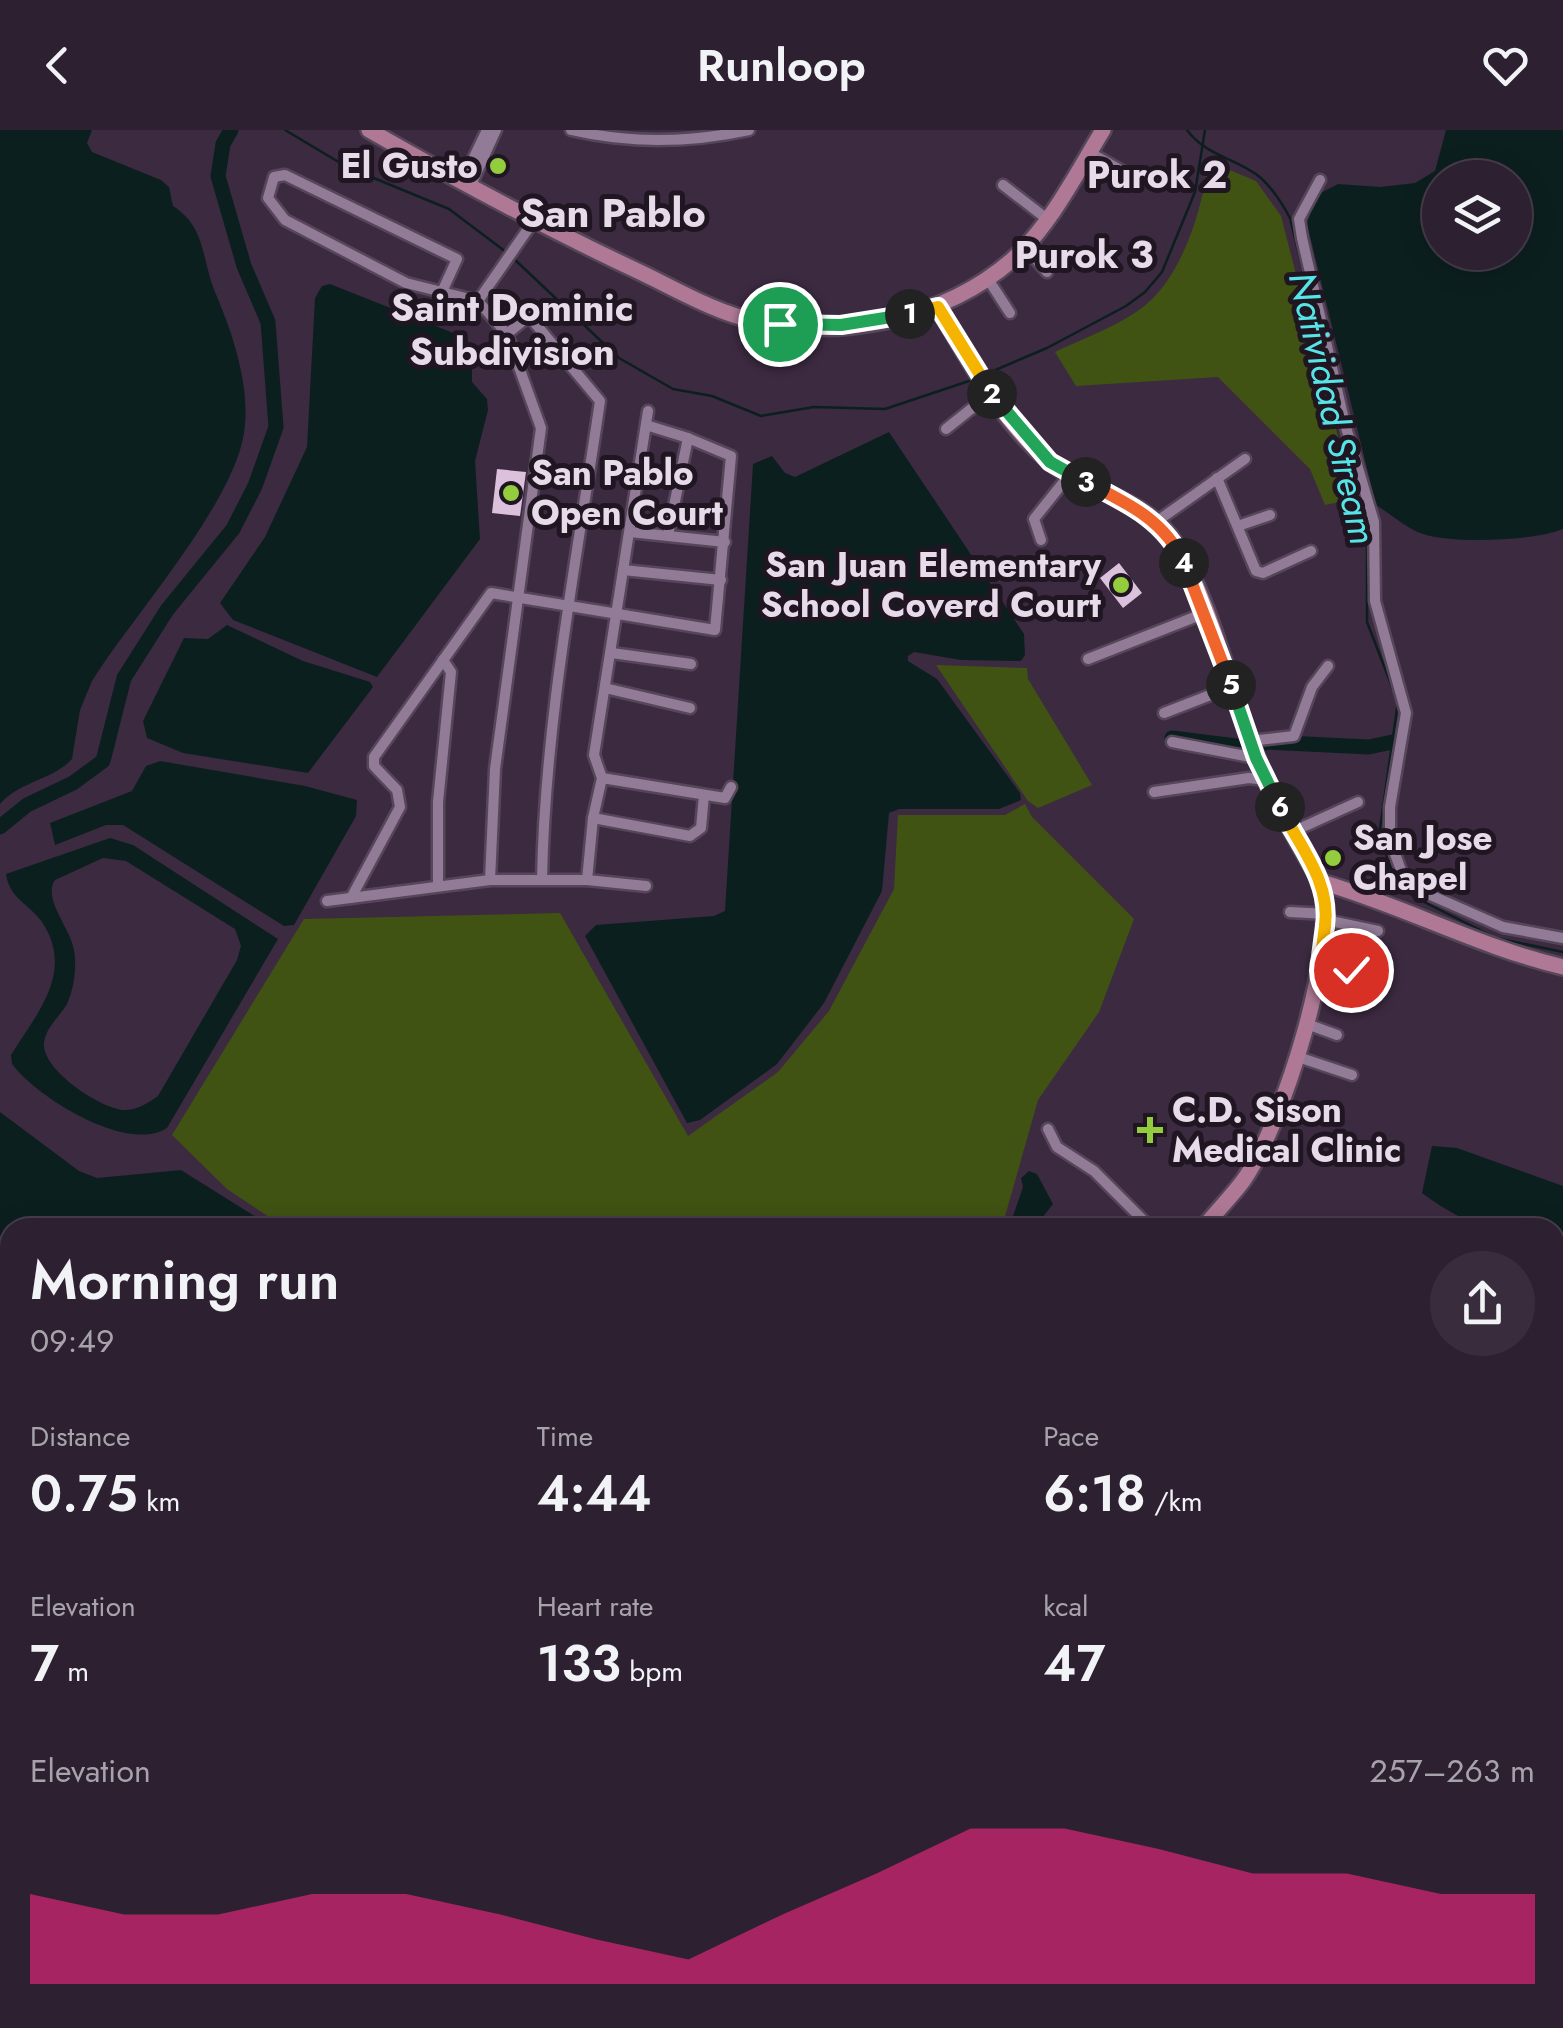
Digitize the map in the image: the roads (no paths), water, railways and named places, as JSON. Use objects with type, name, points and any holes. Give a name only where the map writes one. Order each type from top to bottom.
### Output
[{"type":"street","points":[[369,130],[680,292],[753,320],[808,326],[911,314],[938,307],[988,278],[1026,247],[1103,130]]},
{"type":"street","points":[[467,182],[487,130]]},
{"type":"street","points":[[467,182],[496,130]]},
{"type":"street","points":[[571,130],[634,140],[704,140],[748,130]]},
{"type":"street","points":[[1089,152],[1138,180]]},
{"type":"street","points":[[441,294],[458,260],[285,175],[274,177],[268,198],[285,220],[406,284],[441,294],[478,302],[507,334],[541,428],[494,769],[490,880]]},
{"type":"street","points":[[1320,180],[1299,219],[1302,238],[1345,424],[1374,522],[1374,601],[1406,713],[1390,807],[1390,840],[1402,873],[1418,888],[1503,927],[1563,938]]},
{"type":"street","points":[[1003,184],[1047,219]]},
{"type":"street","points":[[478,302],[534,219]]},
{"type":"street","points":[[1026,247],[1047,272]]},
{"type":"street","points":[[988,278],[1010,313]]},
{"type":"street","points":[[938,307],[988,388],[1040,452],[1070,474],[1156,522],[1180,554],[1266,780],[1321,882],[1326,917],[1320,964],[1298,1057],[1244,1180],[1212,1218]]},
{"type":"street","points":[[507,334],[529,316],[599,398],[543,810],[542,879]]},
{"type":"street","points":[[946,429],[988,388]]},
{"type":"street","points":[[587,880],[592,818],[602,778],[594,755],[648,411]]},
{"type":"street","points":[[351,898],[400,807],[397,790],[374,766],[374,757],[490,592],[715,630],[731,456],[646,426]]},
{"type":"street","points":[[668,535],[688,438]]},
{"type":"street","points":[[1156,522],[1245,459]]},
{"type":"street","points":[[1041,540],[1034,520],[1070,474]]},
{"type":"street","points":[[1217,478],[1258,573],[1311,551]]},
{"type":"street","points":[[1238,526],[1270,514]]},
{"type":"street","points":[[630,532],[725,542]]},
{"type":"street","points":[[624,570],[721,580]]},
{"type":"street","points":[[1088,659],[1205,612]]},
{"type":"street","points":[[612,653],[691,664]]},
{"type":"street","points":[[438,884],[438,802],[451,672],[443,660]]},
{"type":"street","points":[[1172,742],[1253,749],[1294,736],[1312,688],[1328,666]]},
{"type":"street","points":[[1164,713],[1231,687]]},
{"type":"street","points":[[604,688],[690,708]]},
{"type":"street","points":[[602,778],[725,798],[731,788]]},
{"type":"street","points":[[1154,792],[1248,778],[1266,780]]},
{"type":"street","points":[[592,818],[690,836],[701,828],[704,795]]},
{"type":"street","points":[[1292,832],[1358,802]]},
{"type":"street","points":[[327,901],[490,880],[587,880],[646,886]]},
{"type":"street","points":[[1321,882],[1382,901],[1504,952],[1563,967]]},
{"type":"street","points":[[1290,912],[1378,931]]},
{"type":"street","points":[[1320,964],[1351,970],[1357,988]]},
{"type":"street","points":[[1307,1024],[1338,1035]]},
{"type":"street","points":[[1298,1057],[1352,1075]]},
{"type":"street","points":[[1048,1129],[1057,1147],[1094,1171],[1141,1218]]},
{"type":"waterway","points":[[0,827],[27,805],[73,783],[103,761],[124,678],[167,610],[233,529],[255,486],[276,427],[268,322],[244,266],[218,176],[223,144],[231,130]]},
{"type":"waterway","points":[[285,130],[347,167],[449,209],[506,252]]},
{"type":"waterway","name":"Natividad Stream","points":[[1187,130],[1213,152],[1261,178],[1287,212],[1333,393]]},
{"type":"waterway","points":[[986,374],[1047,348],[1145,292],[1162,272],[1195,192],[1205,130]]},
{"type":"waterway","points":[[512,257],[619,358],[673,389],[712,396],[761,416],[814,407],[885,409],[975,379]]},
{"type":"waterway","name":"Natividad Stream","points":[[1354,473],[1367,533],[1367,622],[1398,702],[1379,836],[1396,880],[1414,897],[1496,938],[1563,952]]},
{"type":"waterway","points":[[1172,738],[1252,748],[1267,742],[1369,747],[1392,742]]},
{"type":"place","name":"El Gusto","points":[[498,166]]},
{"type":"place","name":"San Pablo Open Court","points":[[511,493]]},
{"type":"place","name":"San Juan Elementary School Coverd Court","points":[[1121,585]]},
{"type":"place","name":"San Jose Chapel","points":[[1333,858]]},
{"type":"place","name":"C.D. Sison Medical Clinic","points":[[1150,1130]]},
{"type":"district","name":"Purok 2","points":[[1157,174]]},
{"type":"district","name":"San Pablo","points":[[613,213]]},
{"type":"district","name":"Purok 3","points":[[1084,254]]},
{"type":"district","name":"Saint Dominic Subdivision","points":[[512,328]]}]
